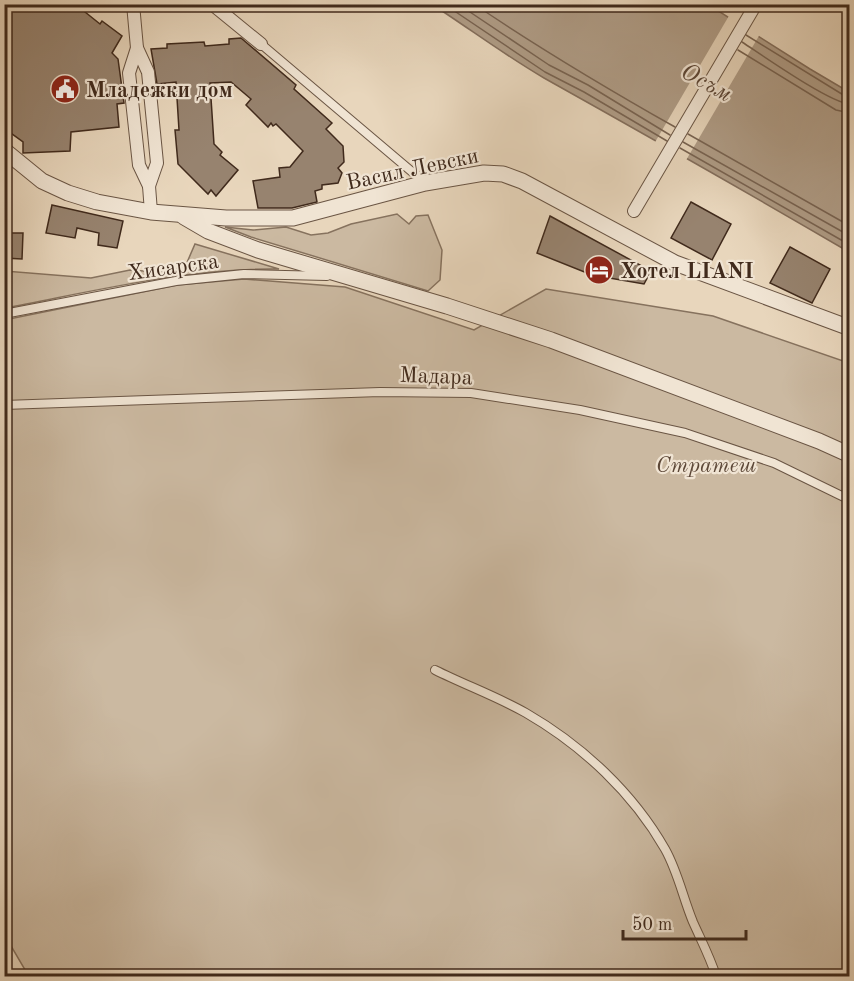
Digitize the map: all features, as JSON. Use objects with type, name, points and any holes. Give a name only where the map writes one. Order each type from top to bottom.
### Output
[{"type":"street","points":[[133,4],[137,48],[148,72],[156,163],[149,186]]},
{"type":"street","points":[[212,4],[261,44]]},
{"type":"street","points":[[634,211],[756,4]]},
{"type":"street","points":[[137,48],[129,73],[139,165],[149,186],[152,212]]},
{"type":"street","name":"Васил Левски","points":[[4,150],[42,181],[68,194],[152,212],[238,218],[293,218],[425,183],[484,173],[503,174],[522,181],[675,263],[849,328]]},
{"type":"street","points":[[181,215],[208,231],[258,250],[349,276],[550,340],[797,432],[849,455]]},
{"type":"lane","points":[[261,44],[425,183]]},
{"type":"lane","name":"Хисарска","points":[[4,314],[176,281],[244,274],[349,276]]},
{"type":"lane","name":"Мадара","points":[[4,405],[380,392],[471,393],[580,410],[685,433],[774,463],[849,500]]},
{"type":"lane","points":[[435,670],[526,713],[573,744],[607,774],[645,818],[666,851],[716,976]]},
{"type":"green space","points":[[397,214],[409,224],[416,216],[428,215],[442,250],[440,280],[428,291],[225,227],[253,230],[286,227],[311,235],[328,233],[351,224]]},
{"type":"green space","points":[[195,244],[279,269],[176,276],[5,308],[5,271],[91,278],[130,270],[158,272],[185,267]]},
{"type":"green space","name":"Стратеш","points":[[244,279],[345,287],[474,330],[546,289],[713,316],[849,363],[849,976],[28,975],[4,934],[4,320],[177,285]]},
{"type":"water","name":"Осъм","points":[[433,5],[709,5],[849,92],[849,252],[544,78]]},
{"type":"pier","points":[[730,14],[760,34],[685,162],[654,144]]},
{"type":"building","name":"Младежки дом","points":[[13,4],[75,4],[100,24],[102,21],[122,36],[112,53],[118,59],[124,103],[117,104],[119,127],[71,132],[70,151],[23,153],[23,142],[4,128],[4,14]]},
{"type":"building","points":[[241,38],[296,85],[294,89],[332,123],[326,129],[343,146],[344,162],[338,168],[342,173],[338,183],[322,185],[322,189],[315,191],[317,202],[292,208],[258,208],[253,181],[280,177],[279,168],[290,167],[303,151],[276,124],[273,126],[271,123],[268,127],[246,105],[251,99],[231,82],[210,83],[214,144],[222,152],[220,155],[238,170],[216,196],[211,190],[208,194],[178,164],[175,130],[179,130],[176,82],[157,84],[151,49],[167,48],[167,44],[204,42],[205,46],[229,44],[229,39]]},
{"type":"building","points":[[691,202],[731,224],[712,260],[671,238]]},
{"type":"building","points":[[52,205],[123,221],[117,248],[98,245],[99,233],[77,228],[75,238],[46,233]]},
{"type":"building","points":[[550,216],[651,271],[644,284],[592,275],[537,253]]},
{"type":"building","points":[[4,233],[23,233],[22,259],[4,258]]},
{"type":"building","points":[[790,247],[830,269],[812,303],[770,283]]},
{"type":"tunnel","points":[[842,4],[850,8]]},
{"type":"place","name":"Младежки дом","points":[[65,89]]},
{"type":"place","name":"Хотел LIANI","points":[[599,270]]}]
